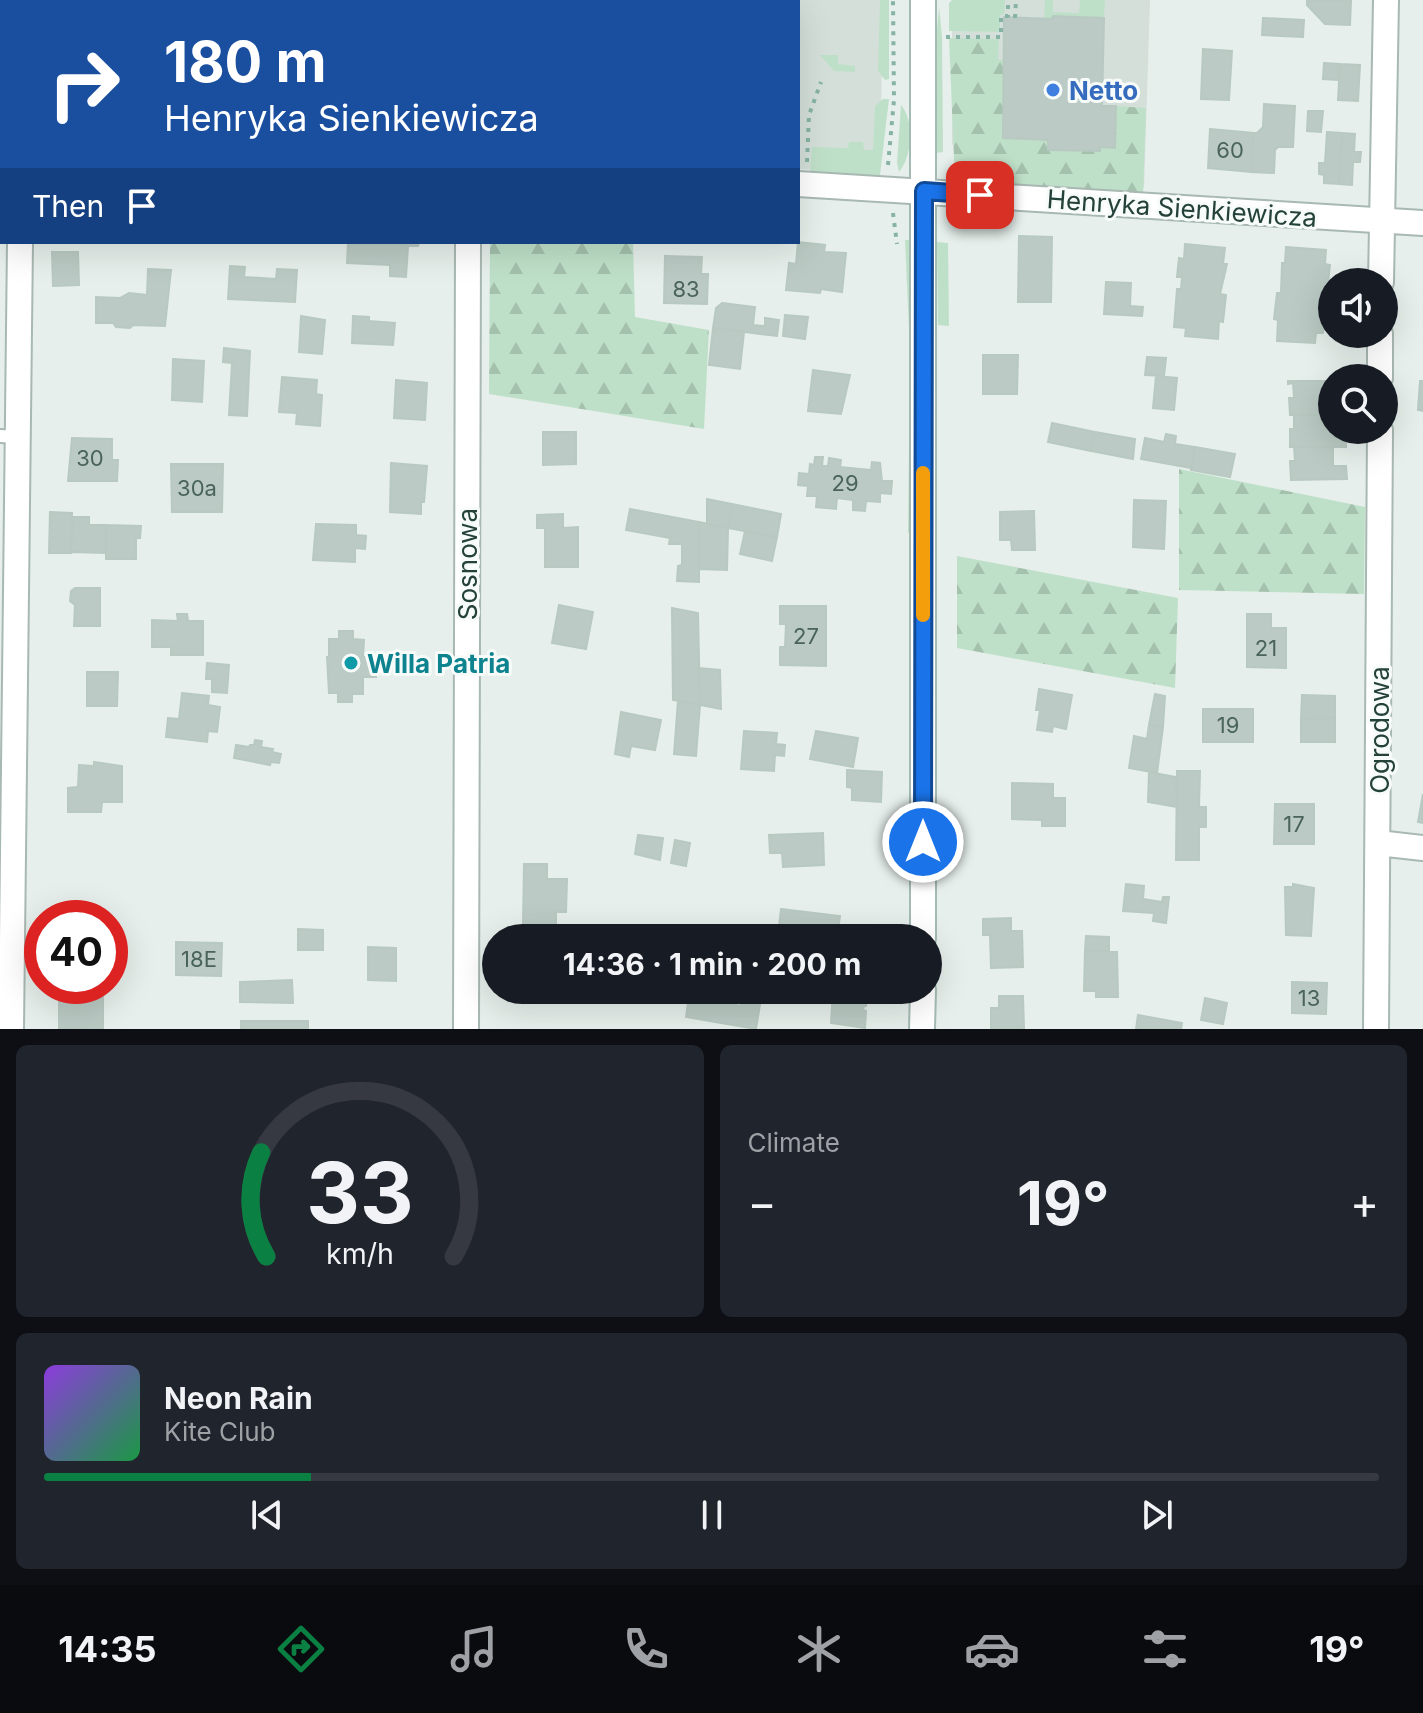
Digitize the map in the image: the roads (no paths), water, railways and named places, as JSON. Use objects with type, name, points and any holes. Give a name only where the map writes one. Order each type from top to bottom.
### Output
[{"type":"street","points":[[923,0],[923,924]]},
{"type":"street","points":[[1381,268],[1386,0]]},
{"type":"street","name":"Henryka Sienkiewicza","points":[[802,184],[1423,223]]},
{"type":"street","points":[[11,1029],[6,943],[9,437],[20,244]]},
{"type":"street","name":"Sosnowa","points":[[466,1029],[468,244]]},
{"type":"street","name":"Ogrodowa","points":[[1376,1029],[1380,444]]},
{"type":"street","points":[[1378,843],[1423,848]]},
{"type":"street","points":[[922,1029],[923,1004]]},
{"type":"place","name":"Netto","points":[[1053,90]]},
{"type":"place","name":"Willa Patria","points":[[351,663]]}]
